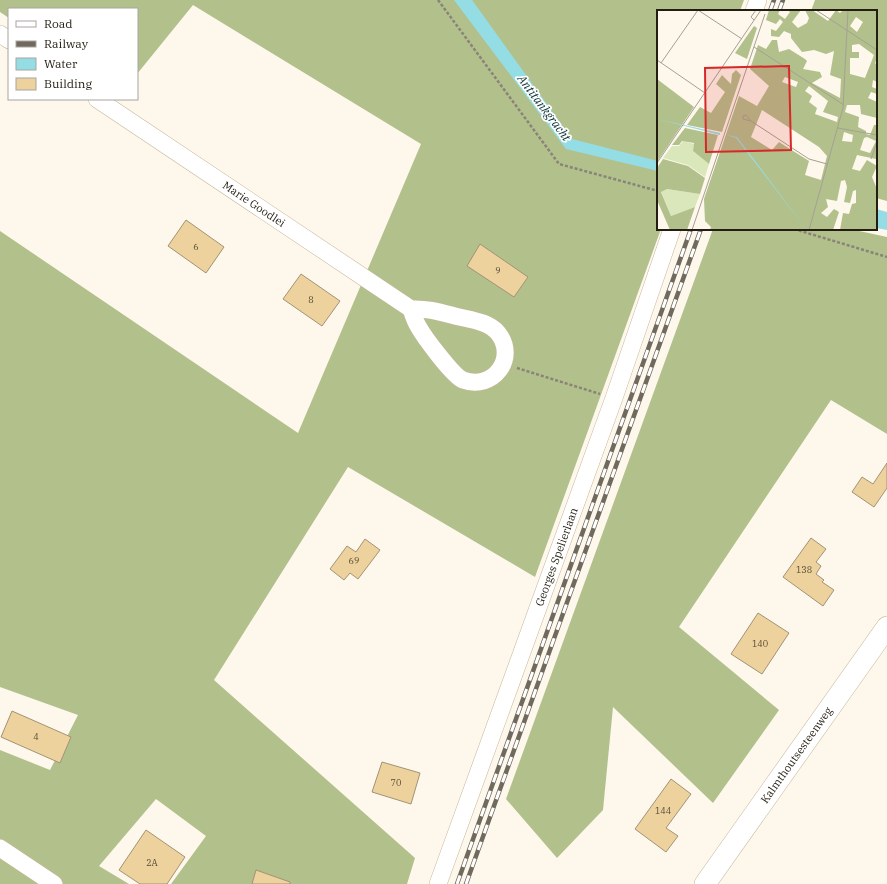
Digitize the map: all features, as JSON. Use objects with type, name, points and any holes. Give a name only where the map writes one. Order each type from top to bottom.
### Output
[{"type":"main road","name":"Kalmthoutsesteenweg","points":[[705,884],[887,627]]},
{"type":"street","points":[[754,10],[758,0]]},
{"type":"street","name":"Marie Goodlei","points":[[98,100],[411,309]]},
{"type":"street","name":"Georges Spelierlaan","points":[[438,884],[614,398],[672,230]]},
{"type":"street","points":[[424,308],[484,324],[498,333],[505,350],[503,363],[497,374],[487,380],[473,382],[462,380],[453,373],[418,326],[411,309],[424,308]]},
{"type":"street","points":[[0,848],[54,884]]},
{"type":"path","points":[[438,0],[559,164],[657,191]]},
{"type":"path","points":[[797,230],[887,256]]},
{"type":"path","points":[[503,363],[614,398]]},
{"type":"green space","points":[[0,0],[744,0],[740,10],[657,10],[657,230],[661,230],[535,577],[348,467],[214,680],[415,858],[407,884],[171,884],[206,836],[156,799],[99,866],[129,884],[0,884],[0,750],[50,770],[78,715],[0,687],[0,231],[298,433],[421,144],[193,5],[138,73],[138,8],[8,8],[8,17],[0,12]]},
{"type":"green space","points":[[815,0],[887,0],[887,201],[877,198],[877,10],[811,10]]},
{"type":"green space","points":[[713,230],[855,230],[887,237],[887,434],[831,400],[679,627],[779,710],[713,803],[613,707],[603,810],[557,858],[506,799]]},
{"type":"water","name":"Antitankgracht","points":[[454,0],[472,0],[572,139],[657,161],[657,171],[566,149]]},
{"type":"water","points":[[877,209],[887,212],[887,230],[877,228]]},
{"type":"building","points":[[186,220],[224,247],[206,273],[168,246]]},
{"type":"building","points":[[480,244],[528,277],[514,297],[467,266]]},
{"type":"building","points":[[301,274],[340,301],[322,326],[283,299]]},
{"type":"building","points":[[887,463],[887,488],[874,507],[852,492],[862,477],[873,484]]},
{"type":"building","points":[[811,538],[826,549],[816,562],[821,566],[816,574],[824,580],[822,582],[834,590],[823,606],[783,577]]},
{"type":"building","points":[[365,539],[380,550],[358,579],[350,573],[344,580],[330,569],[347,546],[356,552]]},
{"type":"building","points":[[758,613],[789,633],[762,674],[731,654]]},
{"type":"building","points":[[12,711],[71,737],[60,763],[1,737]]},
{"type":"building","points":[[382,762],[420,773],[411,804],[372,792]]},
{"type":"building","points":[[671,779],[691,794],[666,828],[678,836],[666,852],[635,829]]},
{"type":"building","points":[[146,830],[185,857],[167,884],[140,884],[119,870]]},
{"type":"building","points":[[256,870],[290,882],[290,884],[252,884]]},
{"type":"railway","points":[[770,10],[774,0]]},
{"type":"railway","points":[[779,10],[783,0]]},
{"type":"railway","points":[[457,884],[691,230]]},
{"type":"railway","points":[[466,884],[701,230]]}]
